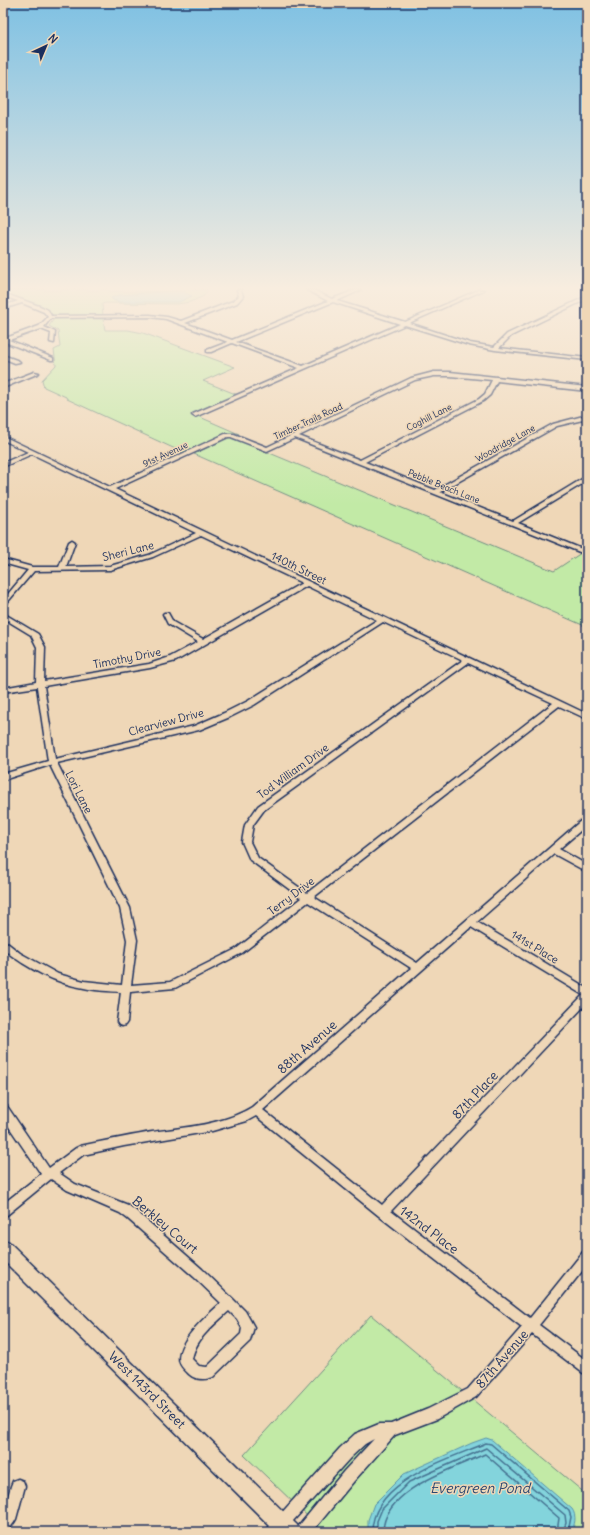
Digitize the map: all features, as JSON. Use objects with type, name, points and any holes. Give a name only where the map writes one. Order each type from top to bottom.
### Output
[{"type":"main road","name":"West 143rd Street","points":[[3,1248],[282,1529]]},
{"type":"street","points":[[287,362],[304,368]]},
{"type":"street","points":[[195,415],[319,362]]},
{"type":"street","points":[[3,386],[36,373]]},
{"type":"street","name":"Timber Trails Road","points":[[267,449],[420,377],[445,373],[587,389]]},
{"type":"street","name":"Coghill Lane","points":[[361,462],[481,400],[487,395],[495,379]]},
{"type":"street","name":"Woodridge Lane","points":[[435,492],[555,425],[587,417]]},
{"type":"street","name":"91st Avenue","points":[[110,489],[227,435],[232,435],[267,449]]},
{"type":"street","name":"Pebble Beach Lane","points":[[295,436],[587,553]]},
{"type":"street","name":"140th Street","points":[[3,438],[587,717]]},
{"type":"street","points":[[3,465],[32,452]]},
{"type":"street","points":[[514,523],[587,478]]},
{"type":"street","name":"Sheri Lane","points":[[3,561],[32,569],[110,568],[152,556],[201,533]]},
{"type":"street","points":[[62,568],[72,542]]},
{"type":"street","points":[[3,604],[32,569]]},
{"type":"street","name":"Timothy Drive","points":[[3,690],[150,666],[173,659],[307,583]]},
{"type":"street","points":[[166,614],[170,623],[204,642]]},
{"type":"street","name":"Lori Lane","points":[[3,615],[34,634],[41,647],[40,685],[52,762],[125,908],[132,940],[122,1022]]},
{"type":"street","name":"Clearview Drive","points":[[3,777],[52,762],[196,728],[252,703],[383,619]]},
{"type":"street","name":"Tod William Drive","points":[[418,968],[308,898],[254,860],[246,842],[249,825],[261,808],[468,660]]},
{"type":"street","name":"Terry Drive","points":[[3,944],[17,955],[55,977],[84,985],[127,988],[172,985],[239,951],[558,703]]},
{"type":"street","name":"88th Avenue","points":[[3,1211],[80,1151],[124,1141],[212,1127],[243,1118],[256,1110],[587,820]]},
{"type":"street","points":[[552,850],[587,869]]},
{"type":"street","name":"141st Place","points":[[470,922],[587,993]]},
{"type":"street","name":"87th Place","points":[[383,1212],[587,997]]},
{"type":"street","points":[[3,1109],[49,1174]]},
{"type":"street","name":"142nd Place","points":[[256,1110],[383,1212],[587,1369]]},
{"type":"street","name":"Berkley Court","points":[[49,1174],[71,1187],[124,1209],[132,1215],[241,1315],[248,1327],[246,1337],[209,1373],[196,1372],[185,1361],[186,1350],[192,1339],[229,1304]]},
{"type":"street","name":"87th Avenue","points":[[282,1529],[345,1453],[360,1439],[379,1430],[391,1430],[432,1414],[472,1393],[531,1326],[587,1256]]},
{"type":"street","points":[[303,1532],[349,1476],[391,1430]]},
{"type":"street","points":[[3,1525],[9,1519],[18,1486]]},
{"type":"green space","points":[[56,362],[220,362],[235,367],[203,381],[238,395],[193,414],[239,434],[228,433],[184,453],[44,387],[42,380],[56,365]]},
{"type":"green space","points":[[231,437],[554,571],[581,553],[587,555],[587,627],[194,454]]},
{"type":"green space","points":[[371,1315],[587,1495],[587,1532],[324,1532],[244,1455]]},
{"type":"water","name":"Evergreen Pond","points":[[486,1438],[492,1440],[572,1509],[575,1515],[575,1520],[571,1532],[368,1531],[368,1520],[374,1504],[404,1474]]}]
